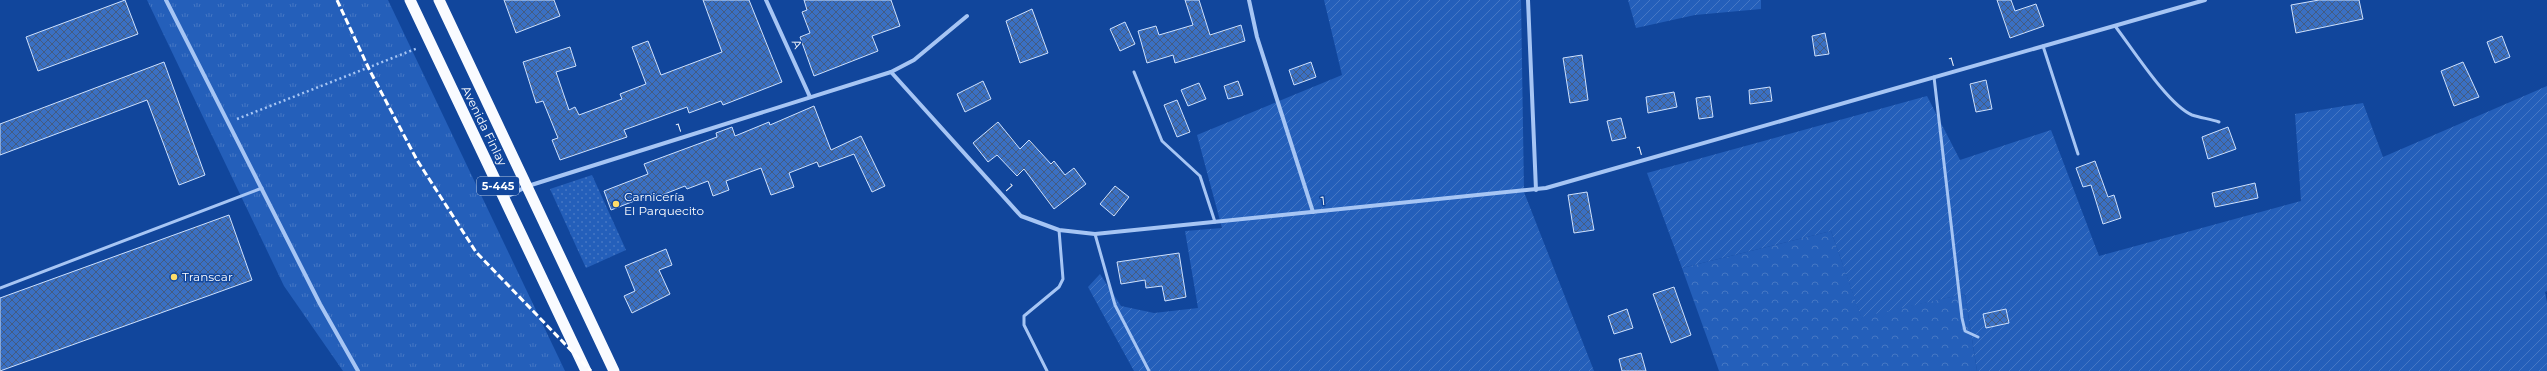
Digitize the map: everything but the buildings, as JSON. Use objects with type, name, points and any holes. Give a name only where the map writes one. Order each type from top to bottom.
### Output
[{"type":"highway","name":"Avenida Finlay","points":[[410,0],[586,371]]},
{"type":"highway","name":"Avenida Finlay","points":[[438,0],[528,186],[614,371]]},
{"type":"street","points":[[166,0],[320,304],[358,371]]},
{"type":"street","name":"A","points":[[766,0],[810,97]]},
{"type":"street","points":[[1249,0],[1257,37],[1313,212]]},
{"type":"street","points":[[1528,0],[1536,190]]},
{"type":"street","name":"1","points":[[504,198],[528,186],[891,72],[1021,216],[1059,230],[1095,234],[1536,190],[2205,0]]},
{"type":"street","points":[[891,72],[914,60],[967,16]]},
{"type":"lane","points":[[2114,26],[2180,107],[2192,114],[2220,122]]},
{"type":"lane","points":[[2043,46],[2078,154]]},
{"type":"lane","points":[[1134,72],[1162,141],[1200,176],[1215,222]]},
{"type":"lane","points":[[1934,77],[1962,318],[1965,331],[1978,337]]},
{"type":"lane","points":[[0,288],[262,188]]},
{"type":"lane","points":[[1047,371],[1024,326],[1024,316],[1059,287],[1063,279],[1059,230]]},
{"type":"lane","points":[[1095,234],[1115,305],[1149,371]]},
{"type":"path","points":[[228,122],[369,69],[429,42]]},
{"type":"green space","points":[[147,0],[388,0],[565,371],[343,371],[284,286]]},
{"type":"green space","points":[[1324,0],[1521,0],[1524,192],[1594,371],[1134,371],[1088,287],[1100,274],[1121,306],[1154,313],[1198,308],[1185,231],[1222,228],[1197,135],[1342,75]]},
{"type":"green space","points":[[1628,0],[1761,0],[1761,9],[1695,15],[1636,28]]},
{"type":"green space","points":[[2547,86],[2547,291],[2545,292],[2547,302],[2547,371],[1977,371],[1965,294],[1861,317],[1831,231],[1682,268],[1647,173],[1927,96],[1960,160],[2051,130],[2099,256],[2301,201],[2295,114],[2363,103],[2383,157]]},
{"type":"green space","points":[[592,175],[626,250],[586,268],[550,189]]},
{"type":"green space","points":[[1831,231],[1861,316],[1965,294],[1977,371],[1719,371],[1682,268]]},
{"type":"railway","points":[[337,0],[369,69],[417,160],[476,252],[591,371]]},
{"type":"place","name":"Carnicería El Parquecito","points":[[616,204]]},
{"type":"place","name":"Transcar","points":[[174,277]]}]
